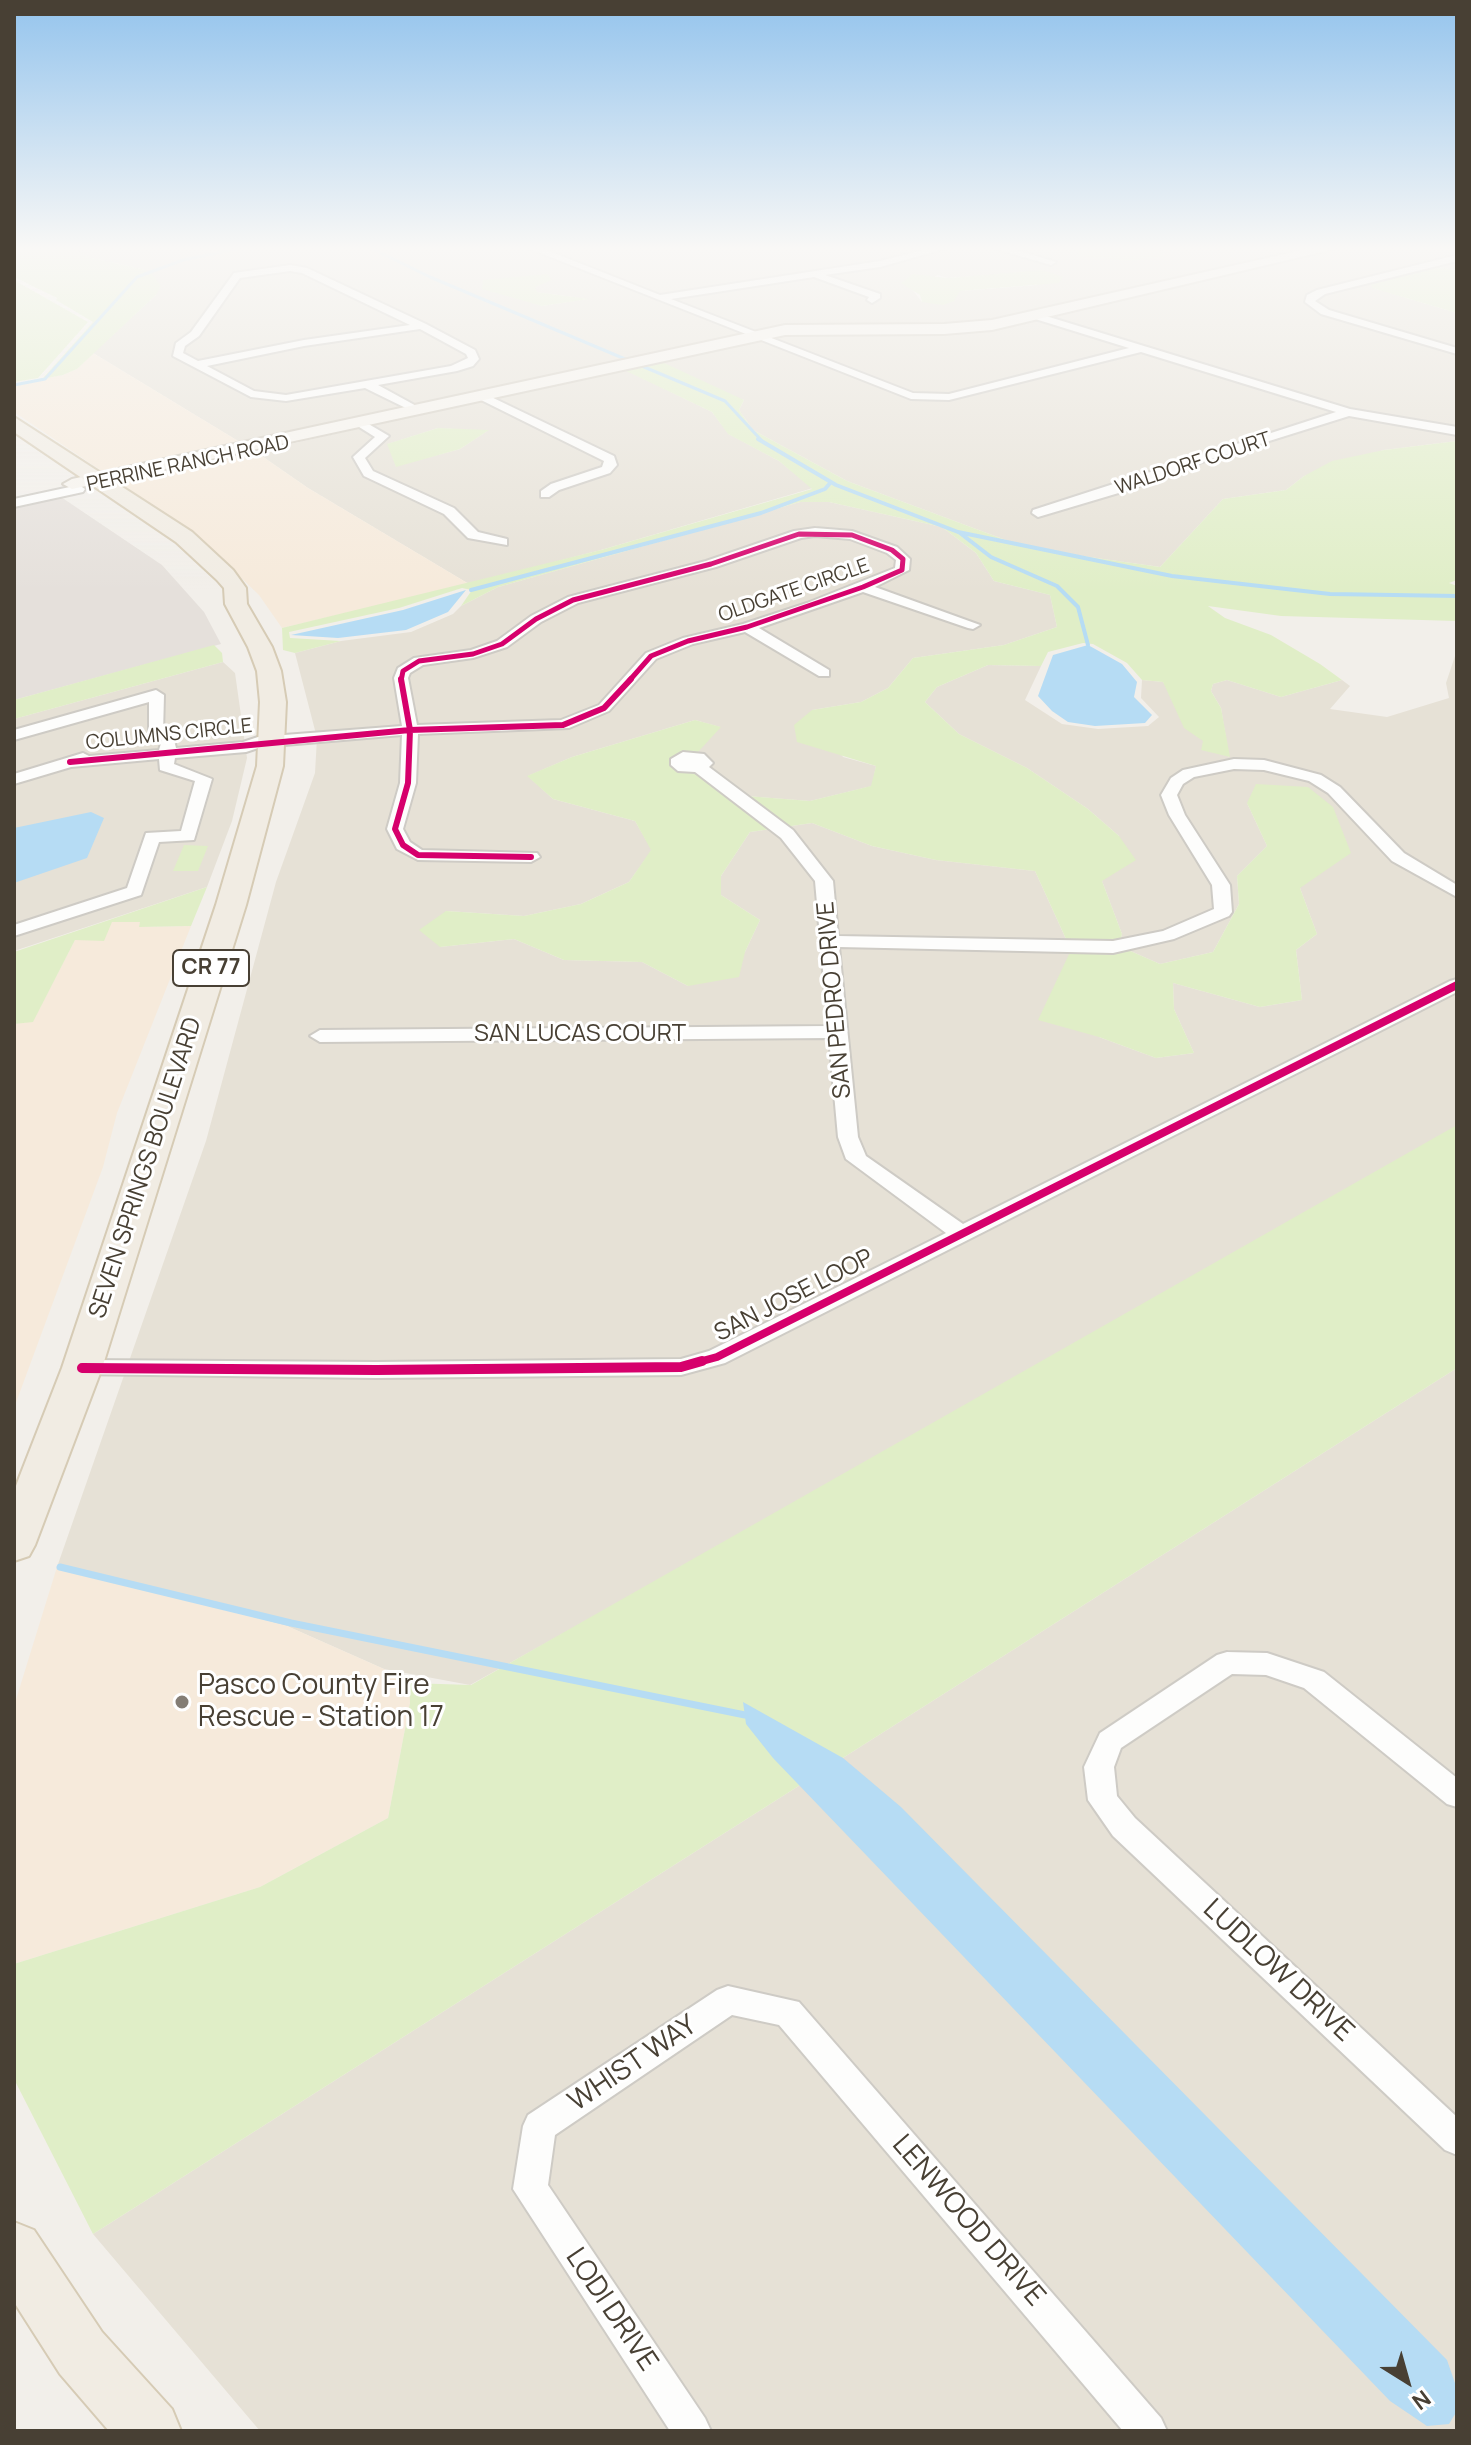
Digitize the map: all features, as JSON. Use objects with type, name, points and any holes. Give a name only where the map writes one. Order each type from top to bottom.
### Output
[{"type":"main road","name":"SEVEN SPRINGS BOULEVARD","points":[[14,423],[173,555],[212,592],[236,604]]},
{"type":"main road","name":"SEVEN SPRINGS BOULEVARD","points":[[14,443],[88,484],[135,516],[164,523],[225,575],[235,588],[236,604],[256,639],[269,671],[273,702],[265,741],[266,784],[231,905],[82,1368],[14,1545]]},
{"type":"main road","points":[[17,2264],[81,2353],[150,2431]]},
{"type":"street","points":[[199,364],[203,363]]},
{"type":"street","points":[[199,364],[263,397],[298,397],[453,369],[470,363]]},
{"type":"street","name":"PERRINE RANCH ROAD","points":[[14,500],[353,428],[360,423],[630,363]]},
{"type":"street","points":[[821,363],[899,393],[926,398],[979,391],[1085,363]]},
{"type":"street","points":[[1194,363],[1348,412],[1457,431]]},
{"type":"street","points":[[365,383],[409,412]]},
{"type":"street","points":[[351,386],[409,412]]},
{"type":"street","points":[[481,396],[610,459],[606,470],[555,487],[545,494]]},
{"type":"street","name":"WALDORF COURT","points":[[1038,513],[1348,412]]},
{"type":"street","points":[[360,423],[383,436],[359,457],[368,473],[449,511],[473,535],[502,542]]},
{"type":"street","name":"OLDGATE CIRCLE","points":[[265,741],[410,730],[540,727],[583,719],[604,708],[651,656],[688,641],[747,627],[863,587],[902,570],[903,559],[892,550],[852,535],[815,532],[711,564],[573,600],[536,619],[502,644],[473,654],[419,661],[403,671],[401,678],[410,730]]},
{"type":"street","points":[[863,587],[973,625]]},
{"type":"street","points":[[747,627],[824,673]]},
{"type":"street","points":[[14,735],[156,695],[164,742]]},
{"type":"street","points":[[410,730],[408,783],[395,829],[403,845],[418,855],[531,857]]},
{"type":"street","name":"COLUMNS CIRCLE","points":[[14,779],[70,762],[164,742],[246,747],[265,741]]},
{"type":"street","name":"COLUMNS CIRCLE","points":[[14,931],[135,891],[152,837],[188,836],[204,779],[166,767],[164,742]]},
{"type":"street","points":[[831,941],[1113,947],[1168,935],[1223,912],[1221,885],[1177,815],[1169,795],[1177,781],[1189,773],[1234,764],[1264,765],[1315,778],[1334,790],[1398,857],[1457,892]]},
{"type":"street","name":"SAN PEDRO DRIVE","points":[[699,767],[787,834],[824,881],[848,1137],[857,1159],[962,1234]]},
{"type":"street","name":"SAN JOSE LOOP","points":[[82,1368],[376,1370],[681,1367],[717,1357],[1457,985]]},
{"type":"street","name":"SAN LUCAS COURT","points":[[320,1036],[840,1032]]},
{"type":"street","name":"LUDLOW DRIVE","points":[[1457,1795],[1314,1680],[1267,1664],[1227,1663],[1110,1741],[1099,1767],[1103,1800],[1124,1827],[1457,2139]]},
{"type":"street","name":"WHIST WAY","points":[[530,2189],[540,2126],[728,2000],[788,2012]]},
{"type":"street","name":"LENWOOD DRIVE","points":[[788,2012],[1148,2431]]},
{"type":"street","name":"LODI DRIVE","points":[[530,2189],[692,2431]]},
{"type":"shaded area","points":[[83,363],[110,363],[243,444],[106,474],[14,412],[14,384],[63,375]]},
{"type":"shaded area","points":[[110,363],[622,363],[243,444]]},
{"type":"shaded area","points":[[642,363],[1457,363],[1457,441],[1384,450],[1304,476],[1286,490],[1223,499],[1160,567],[1061,553],[1011,542],[847,481],[753,430],[739,410],[744,400],[624,369],[712,412],[729,434],[779,461],[813,488],[601,550],[469,584],[308,488],[256,452],[356,429],[364,424]],"holes":[[[438,428],[487,431],[460,449],[396,466],[388,444]]]},
{"type":"shaded area","points":[[256,452],[308,488],[469,584],[282,628],[259,595],[229,566],[117,483]]},
{"type":"shaded area","points":[[61,497],[162,565],[204,612],[221,644],[14,700],[14,507]]},
{"type":"shaded area","points":[[800,502],[829,502],[942,527],[976,553],[994,581],[1050,595],[1057,627],[1004,645],[913,658],[888,688],[861,702],[812,710],[843,757],[876,766],[872,786],[810,801],[720,794],[686,764],[720,727],[695,720],[572,757],[528,776],[553,799],[635,821],[652,850],[629,882],[581,904],[524,916],[446,911],[440,947],[514,939],[564,960],[642,962],[688,986],[745,952],[760,920],[721,895],[721,876],[750,832],[812,823],[872,846],[936,860],[1035,871],[1071,950],[1099,1037],[1156,1058],[1194,1053],[1174,1009],[1173,983],[1260,1007],[1302,1000],[1296,950],[1317,934],[1300,888],[1247,803],[1267,846],[1237,876],[1239,904],[1213,952],[1160,964],[1119,946],[1122,934],[1102,881],[1119,836],[1088,809],[1027,768],[959,734],[925,702],[937,687],[988,665],[1041,666],[1025,700],[1062,724],[1098,729],[1148,726],[1159,717],[1141,698],[1142,680],[1163,682],[1229,757],[1221,708],[1211,691],[1213,684],[1227,680],[1281,697],[1342,680],[1350,686],[1330,709],[1387,717],[1449,698],[1446,683],[1457,650],[1457,1138],[470,1685],[384,1669],[287,1626],[57,1567],[206,1141],[276,882],[315,773],[317,738],[295,653],[341,641],[411,632],[453,614],[461,606],[498,587]]},
{"type":"shaded area","points":[[223,662],[235,673],[247,758],[232,821],[207,887],[14,951],[14,719]]},
{"type":"shaded area","points":[[112,922],[141,922],[139,927],[191,926],[117,1113],[103,1167],[14,1408],[14,1024],[33,1021],[75,940]]},
{"type":"shaded area","points":[[1457,1368],[1457,2431],[260,2431],[93,2234]]},
{"type":"shaded area","points":[[57,1567],[287,1626],[409,1683],[410,1703],[388,1818],[260,1887],[14,1964],[14,1706]]},
{"type":"green space","points":[[14,363],[51,363],[38,378],[14,382]]},
{"type":"green space","points":[[56,363],[83,363],[63,375],[27,382],[43,378]]},
{"type":"green space","points":[[664,363],[744,400],[739,410],[753,430],[847,481],[1011,542],[1061,553],[1160,567],[1223,499],[1286,490],[1332,461],[1384,450],[1457,441],[1457,580],[1449,583],[1457,586],[1457,621],[1281,616],[1208,606],[1225,618],[1271,635],[1342,680],[1281,697],[1227,680],[1213,684],[1211,691],[1221,708],[1230,757],[1201,750],[1203,741],[1184,728],[1163,682],[1142,680],[1127,663],[1093,644],[1083,643],[1048,652],[1041,666],[988,665],[937,687],[925,702],[959,734],[1027,768],[1088,809],[1119,836],[1136,860],[1102,881],[1122,934],[1119,946],[1160,964],[1213,952],[1239,904],[1237,876],[1267,846],[1247,803],[1256,784],[1308,787],[1333,807],[1351,853],[1300,888],[1317,934],[1296,950],[1302,1000],[1260,1007],[1173,983],[1174,1009],[1194,1053],[1156,1058],[1099,1037],[1038,1020],[1071,950],[1035,871],[936,860],[872,846],[812,823],[750,832],[721,876],[721,895],[760,920],[745,952],[739,977],[688,986],[642,962],[564,960],[514,939],[440,947],[419,930],[446,911],[524,916],[581,904],[629,882],[651,850],[635,821],[553,799],[527,776],[572,757],[695,720],[721,727],[687,764],[721,794],[810,801],[871,786],[876,766],[797,742],[794,725],[812,710],[861,702],[888,688],[913,658],[1004,645],[1057,627],[1050,595],[994,581],[976,553],[942,527],[829,502],[800,502],[498,587],[461,606],[472,590],[462,588],[399,608],[289,632],[290,638],[341,641],[295,653],[283,650],[282,628],[601,550],[812,489],[779,461],[728,434],[712,412],[622,369]]},
{"type":"green space","points":[[438,428],[489,430],[460,449],[396,467],[387,444]]},
{"type":"green space","points":[[214,645],[222,653],[223,662],[14,719],[14,700]]},
{"type":"green space","points":[[184,845],[208,846],[198,871],[173,871]]},
{"type":"green space","points":[[207,887],[191,926],[139,927],[140,922],[112,922],[104,941],[75,940],[33,1022],[14,1024],[14,952]]},
{"type":"green space","points":[[1457,1125],[1457,1368],[93,2234],[14,2079],[14,1964],[260,1887],[388,1818],[410,1703],[409,1683],[471,1685]]},
{"type":"water","points":[[466,590],[448,612],[406,630],[338,638],[291,635],[403,610]]},
{"type":"water","points":[[1088,645],[1122,664],[1137,682],[1134,697],[1152,715],[1145,723],[1095,726],[1068,722],[1038,696],[1053,655]]},
{"type":"water","points":[[91,812],[104,818],[87,858],[14,883],[14,828]]},
{"type":"water","points":[[743,1702],[843,1758],[901,1807],[1447,2360],[1457,2389],[1457,2411],[1449,2424],[1427,2426],[1390,2401],[773,1758],[746,1724]]},
{"type":"waterway","points":[[14,385],[45,379],[59,363]]},
{"type":"waterway","points":[[635,363],[725,401],[762,441]]},
{"type":"waterway","points":[[758,439],[831,482]]},
{"type":"waterway","points":[[471,590],[761,513],[825,489],[831,482]]},
{"type":"waterway","points":[[831,482],[958,532],[1172,576],[1330,594],[1457,596]]},
{"type":"waterway","points":[[960,533],[991,557],[1057,586],[1078,607],[1088,645]]},
{"type":"waterway","points":[[60,1567],[291,1623],[745,1715]]},
{"type":"cycle path","points":[[70,762],[410,730],[563,725],[604,708],[651,656],[688,641],[747,627],[863,587],[902,570],[903,559],[892,550],[852,535],[799,534],[711,564],[573,600],[536,619],[502,644],[473,654],[419,661],[403,671],[401,678],[410,730],[408,783],[395,829],[403,845],[418,855],[531,857]]},
{"type":"cycle path","points":[[82,1368],[376,1370],[681,1367],[717,1357],[1457,985]]},
{"type":"place","name":"Pasco County Fire Rescue - Station 17","points":[[182,1702]]}]
